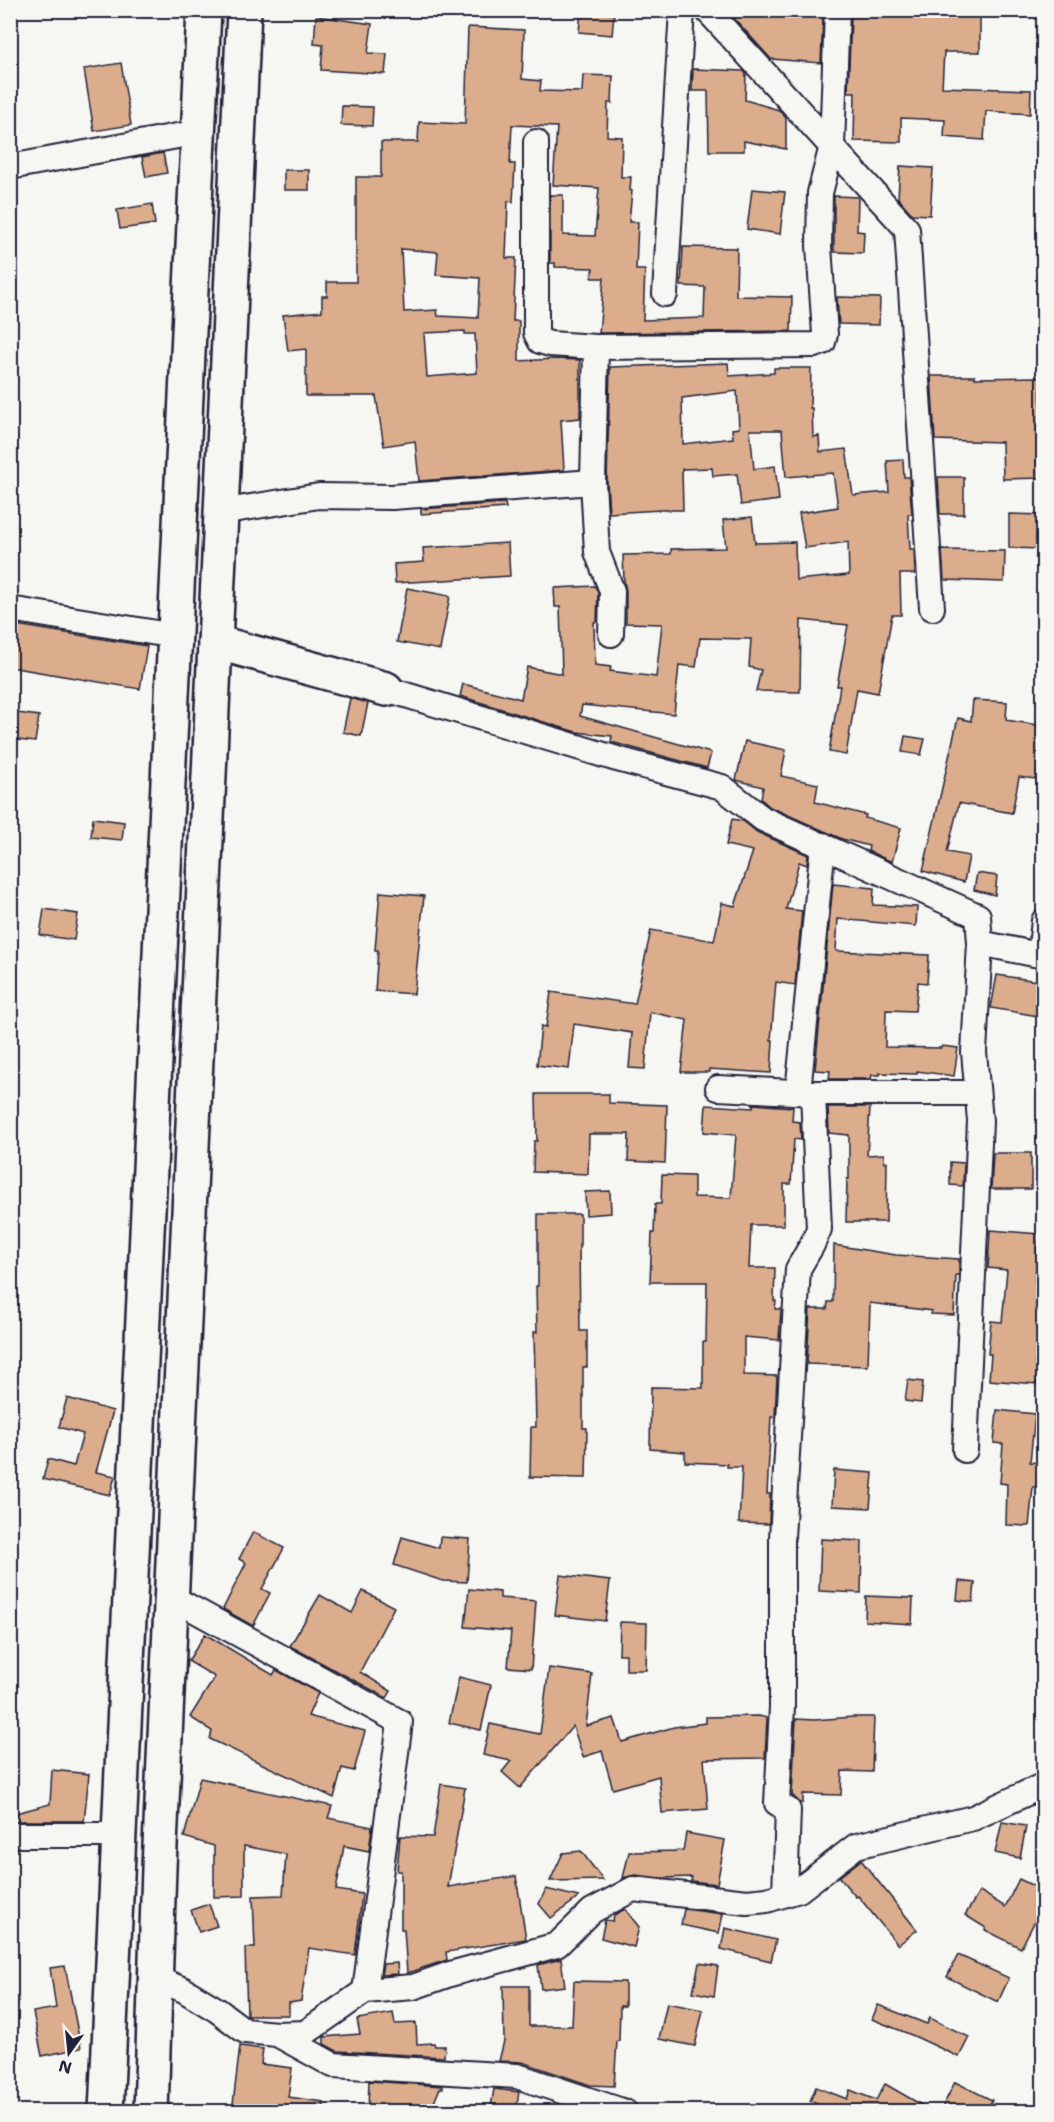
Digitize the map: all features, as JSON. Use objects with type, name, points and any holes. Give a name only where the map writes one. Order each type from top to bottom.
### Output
[{"type":"street","points":[[106,2105],[204,10]]},
{"type":"street","points":[[151,2108],[179,1413],[244,10]]},
{"type":"street","points":[[665,294],[682,10]]},
{"type":"street","points":[[707,10],[907,229],[932,608]]},
{"type":"street","points":[[536,142],[536,333],[540,341],[550,344],[596,347],[815,345],[823,342],[825,333],[819,246],[820,193],[832,146],[837,10]]},
{"type":"street","points":[[10,167],[198,132]]},
{"type":"street","points":[[596,347],[593,482],[597,552],[612,591],[611,634]]},
{"type":"street","points":[[220,512],[319,496],[392,497],[593,482]]},
{"type":"street","points":[[10,609],[175,636]]},
{"type":"street","points":[[214,642],[386,689],[617,759],[722,787],[763,819],[978,916],[980,943],[974,1052],[980,1121],[964,1450]]},
{"type":"street","points":[[785,1894],[788,1810],[777,1803],[782,1707],[782,1538],[798,1269],[819,1229],[805,1093],[823,845]]},
{"type":"street","points":[[980,943],[1042,955],[1044,921]]},
{"type":"street","points":[[718,1088],[805,1093],[977,1093]]},
{"type":"street","points":[[139,1411],[179,1413]]},
{"type":"street","points":[[171,1597],[400,1722],[365,1990]]},
{"type":"street","points":[[155,1978],[184,1990],[217,2010],[245,2031],[277,2034],[306,2033],[365,1990],[413,1987],[450,1974],[557,1945],[592,1911],[633,1889],[747,1902],[767,1900],[799,1890],[856,1846],[973,1818],[1044,1785]]},
{"type":"street","points":[[10,1835],[119,1835]]},
{"type":"street","points":[[277,2034],[333,2065],[517,2076],[625,2112]]},
{"type":"building","points":[[734,10],[761,10],[823,16],[821,63],[771,59],[733,17]]},
{"type":"building","points":[[915,10],[980,13],[980,52],[944,52],[942,87],[1031,90],[1030,114],[986,111],[984,140],[944,137],[945,120],[901,118],[901,142],[854,141],[855,92],[848,92],[851,16],[915,17]]},
{"type":"building","points":[[581,11],[614,14],[612,35],[579,32]]},
{"type":"building","points":[[316,16],[372,24],[368,53],[387,54],[385,74],[321,70],[323,45],[314,44]]},
{"type":"building","points":[[468,27],[524,30],[522,79],[541,81],[540,91],[582,92],[583,75],[613,76],[612,103],[608,103],[607,136],[622,137],[621,177],[631,177],[629,222],[638,222],[636,270],[645,270],[643,320],[704,318],[705,287],[681,286],[683,247],[737,248],[736,296],[792,297],[791,331],[599,333],[604,278],[592,278],[593,268],[555,267],[555,263],[550,263],[550,195],[563,195],[563,235],[595,236],[599,188],[553,185],[557,127],[512,125],[510,164],[515,164],[513,202],[508,201],[506,258],[516,258],[513,321],[519,321],[519,361],[580,360],[580,418],[561,420],[564,470],[419,481],[415,441],[384,446],[376,396],[306,396],[306,349],[288,351],[283,315],[322,311],[322,296],[327,296],[327,282],[356,282],[356,177],[381,177],[381,142],[418,142],[419,122],[465,124]],"holes":[[[401,249],[438,252],[436,275],[480,278],[478,318],[438,316],[437,310],[404,312]],[[465,331],[465,334],[475,334],[477,373],[427,377],[424,333]]]},
{"type":"building","points":[[121,63],[131,125],[94,131],[84,69]]},
{"type":"building","points":[[693,69],[744,71],[746,74],[745,100],[779,110],[786,118],[786,149],[744,141],[744,151],[709,151],[708,91],[692,91]]},
{"type":"building","points":[[342,106],[373,107],[372,126],[341,125]]},
{"type":"building","points":[[163,153],[167,173],[146,177],[142,157]]},
{"type":"building","points":[[900,166],[933,168],[930,215],[912,214],[898,198]]},
{"type":"building","points":[[284,170],[309,170],[309,190],[284,190]]},
{"type":"building","points":[[752,189],[785,192],[780,234],[747,229]]},
{"type":"building","points":[[834,196],[858,197],[857,231],[864,232],[863,253],[834,252]]},
{"type":"building","points":[[152,204],[155,224],[120,229],[117,210]]},
{"type":"building","points":[[837,297],[880,298],[879,325],[839,324]]},
{"type":"building","points":[[728,363],[729,376],[774,373],[774,368],[811,368],[810,408],[812,408],[813,437],[819,436],[820,452],[846,449],[853,495],[889,492],[887,461],[903,460],[904,477],[909,477],[912,514],[908,514],[910,549],[914,549],[915,574],[900,574],[901,615],[892,615],[878,693],[857,689],[846,755],[829,752],[840,686],[837,686],[848,625],[801,620],[800,692],[756,691],[761,670],[749,667],[751,639],[700,638],[696,667],[679,665],[674,714],[582,705],[580,716],[711,753],[707,768],[611,742],[612,736],[576,732],[460,696],[463,684],[521,699],[527,667],[562,674],[560,607],[555,607],[554,588],[595,586],[598,593],[597,622],[594,622],[595,665],[611,667],[610,671],[656,677],[662,624],[626,623],[623,555],[671,554],[671,549],[726,548],[723,520],[752,517],[755,543],[795,542],[796,580],[849,575],[848,542],[805,548],[799,513],[838,507],[833,473],[786,477],[782,430],[750,430],[754,469],[775,466],[779,500],[741,505],[737,474],[713,476],[712,468],[682,469],[683,510],[609,513],[607,482],[610,367]],"holes":[[[737,391],[739,428],[732,429],[733,438],[683,444],[682,398]]]},
{"type":"building","points":[[931,376],[1040,377],[1041,410],[1044,410],[1044,478],[1003,479],[1002,442],[935,440]]},
{"type":"building","points":[[938,477],[964,477],[964,514],[940,514]]},
{"type":"building","points":[[505,503],[506,508],[421,514],[421,509]]},
{"type":"building","points":[[1009,514],[1044,515],[1044,549],[1009,548]]},
{"type":"building","points":[[508,543],[510,576],[395,583],[394,564],[424,562],[423,548]]},
{"type":"building","points":[[942,550],[1005,551],[1004,582],[944,580]]},
{"type":"building","points":[[407,588],[450,596],[440,650],[397,642]]},
{"type":"building","points":[[10,624],[147,646],[140,689],[10,667]]},
{"type":"building","points":[[350,698],[368,703],[361,736],[343,732]]},
{"type":"building","points":[[973,700],[1007,702],[1006,720],[1044,726],[1044,780],[1019,777],[1012,813],[959,803],[947,852],[969,856],[964,882],[923,871],[958,718],[971,721]]},
{"type":"building","points":[[10,712],[39,716],[35,742],[10,739]]},
{"type":"building","points":[[905,736],[925,739],[921,755],[902,752]]},
{"type":"building","points":[[745,741],[786,750],[781,776],[818,784],[815,802],[866,815],[865,818],[901,828],[892,862],[868,851],[869,846],[842,839],[770,807],[761,799],[763,787],[736,780]]},
{"type":"building","points":[[93,818],[124,822],[122,840],[91,837]]},
{"type":"building","points":[[732,819],[743,821],[757,832],[808,855],[807,865],[799,862],[786,909],[802,911],[795,985],[776,982],[771,1040],[773,1040],[771,1073],[709,1069],[709,1072],[681,1072],[687,1020],[650,1012],[645,1069],[629,1068],[632,1033],[574,1024],[569,1069],[537,1065],[541,1026],[546,1027],[551,992],[635,1004],[651,930],[714,941],[722,903],[735,906],[753,851],[726,845]]},
{"type":"building","points":[[977,873],[997,876],[995,895],[974,890]]},
{"type":"building","points":[[833,884],[874,888],[873,905],[917,907],[916,926],[838,919],[836,951],[929,955],[927,983],[918,982],[915,1011],[886,1010],[885,1047],[958,1048],[954,1076],[917,1071],[917,1074],[880,1073],[880,1075],[872,1075],[871,1079],[829,1079],[830,1071],[815,1070]]},
{"type":"building","points":[[380,892],[424,896],[414,994],[375,991],[378,950],[375,950]]},
{"type":"building","points":[[44,909],[78,914],[74,940],[40,935]]},
{"type":"building","points":[[997,975],[1044,982],[1044,1017],[991,1008]]},
{"type":"building","points":[[536,1094],[609,1094],[609,1103],[667,1105],[665,1163],[628,1161],[629,1134],[589,1134],[588,1174],[533,1172],[534,1141],[537,1141]]},
{"type":"building","points":[[753,1104],[793,1107],[792,1121],[800,1122],[801,1140],[794,1139],[791,1184],[784,1184],[784,1225],[751,1225],[749,1268],[775,1268],[775,1309],[781,1309],[779,1340],[744,1337],[744,1375],[777,1376],[775,1417],[771,1417],[767,1494],[770,1494],[769,1524],[739,1523],[742,1467],[685,1462],[685,1452],[650,1449],[651,1387],[703,1388],[703,1342],[706,1342],[707,1282],[650,1282],[655,1204],[661,1204],[662,1175],[694,1176],[694,1197],[731,1198],[736,1135],[704,1132],[706,1105],[753,1108]]},
{"type":"building","points":[[828,1107],[870,1107],[867,1155],[884,1154],[884,1162],[887,1162],[886,1222],[846,1222],[849,1135],[829,1133]]},
{"type":"building","points":[[993,1153],[1031,1153],[1031,1189],[991,1189]]},
{"type":"building","points":[[950,1162],[964,1163],[963,1186],[950,1185]]},
{"type":"building","points":[[610,1191],[611,1213],[586,1215],[585,1192]]},
{"type":"building","points":[[538,1214],[580,1214],[580,1331],[587,1331],[587,1367],[583,1367],[583,1428],[587,1428],[586,1478],[530,1477],[531,1427],[536,1427],[534,1332],[537,1332]]},
{"type":"building","points":[[990,1230],[1039,1234],[1035,1280],[1043,1281],[1035,1365],[1038,1365],[1037,1384],[989,1380],[991,1354],[988,1354],[991,1321],[1002,1322],[1007,1270],[988,1268]]},
{"type":"building","points":[[834,1245],[896,1255],[959,1259],[954,1315],[931,1314],[932,1311],[870,1303],[868,1366],[807,1364],[810,1309],[827,1309],[828,1302],[833,1302]]},
{"type":"building","points":[[908,1380],[923,1382],[921,1403],[905,1401]]},
{"type":"building","points":[[67,1398],[113,1411],[96,1472],[115,1476],[110,1495],[43,1479],[48,1459],[74,1466],[83,1434],[59,1427]]},
{"type":"building","points":[[997,1410],[1035,1414],[1030,1462],[1039,1463],[1037,1487],[1033,1487],[1029,1526],[1006,1525],[1007,1484],[1000,1483],[1003,1444],[994,1443]]},
{"type":"building","points":[[834,1470],[873,1473],[870,1508],[832,1506]]},
{"type":"building","points":[[253,1532],[284,1548],[262,1589],[270,1593],[253,1626],[223,1609],[246,1563],[239,1559]]},
{"type":"building","points":[[402,1537],[439,1548],[440,1537],[470,1539],[467,1582],[443,1581],[394,1565]]},
{"type":"building","points":[[821,1539],[862,1541],[861,1593],[819,1591]]},
{"type":"building","points":[[560,1575],[610,1581],[605,1621],[555,1615]]},
{"type":"building","points":[[959,1581],[975,1583],[973,1602],[957,1600]]},
{"type":"building","points":[[469,1589],[500,1592],[500,1598],[536,1601],[531,1669],[508,1667],[511,1631],[465,1627]]},
{"type":"building","points":[[363,1591],[394,1607],[360,1672],[391,1691],[387,1698],[290,1646],[320,1595],[352,1613]]},
{"type":"building","points":[[866,1596],[913,1598],[912,1624],[865,1621]]},
{"type":"building","points":[[620,1622],[647,1623],[646,1670],[626,1670],[626,1654],[619,1654]]},
{"type":"building","points":[[205,1634],[273,1675],[276,1670],[318,1693],[308,1716],[365,1731],[354,1771],[342,1768],[334,1798],[210,1739],[212,1731],[190,1717],[215,1677],[188,1661]]},
{"type":"building","points":[[549,1668],[592,1674],[586,1726],[614,1718],[622,1742],[674,1727],[706,1723],[706,1717],[759,1716],[767,1718],[765,1758],[704,1759],[708,1809],[662,1813],[659,1776],[613,1789],[602,1751],[583,1757],[573,1726],[520,1788],[502,1772],[511,1761],[483,1755],[490,1724],[540,1734]]},
{"type":"building","points":[[459,1677],[491,1685],[481,1730],[449,1723]]},
{"type":"building","points":[[874,1717],[872,1772],[842,1771],[841,1795],[803,1794],[803,1803],[800,1803],[792,1795],[796,1719]]},
{"type":"building","points":[[52,1770],[89,1774],[84,1821],[18,1821],[16,1813],[50,1804]]},
{"type":"building","points":[[200,1778],[332,1806],[328,1818],[372,1827],[369,1851],[344,1846],[336,1890],[362,1894],[355,1955],[309,1948],[301,2001],[289,2003],[289,2015],[247,2015],[245,1948],[255,1948],[253,1896],[283,1895],[286,1854],[244,1846],[244,1896],[214,1897],[214,1846],[184,1837]]},
{"type":"building","points":[[441,1784],[465,1788],[448,1887],[516,1876],[526,1939],[446,1952],[447,1960],[407,1973],[404,1929],[401,1929],[401,1871],[397,1871],[400,1836],[433,1837]]},
{"type":"building","points":[[1002,1822],[1026,1826],[1020,1858],[995,1853]]},
{"type":"building","points":[[686,1833],[725,1840],[717,1884],[691,1881],[692,1877],[662,1878],[635,1875],[623,1878],[629,1852],[683,1851]]},
{"type":"building","points":[[581,1851],[603,1880],[550,1881],[563,1853]]},
{"type":"building","points":[[861,1860],[917,1930],[898,1945],[858,1896],[856,1897],[839,1877]]},
{"type":"building","points":[[1019,1879],[1044,1891],[1044,1903],[1021,1948],[985,1930],[986,1928],[965,1915],[980,1891],[1005,1907]]},
{"type":"building","points":[[546,1889],[579,1897],[551,1918],[539,1904]]},
{"type":"building","points":[[209,1904],[217,1926],[199,1932],[191,1910]]},
{"type":"building","points":[[625,1909],[639,1927],[634,1947],[601,1938],[605,1920],[613,1921],[614,1915]]},
{"type":"building","points":[[684,1909],[723,1914],[719,1933],[681,1925]]},
{"type":"building","points":[[725,1928],[776,1940],[771,1961],[721,1949]]},
{"type":"building","points":[[958,1955],[1009,1978],[998,2002],[947,1977]]},
{"type":"building","points":[[561,1959],[565,1986],[541,1989],[538,1965]]},
{"type":"building","points":[[397,1963],[398,1974],[381,1975],[383,1964]]},
{"type":"building","points":[[699,1963],[718,1966],[714,1996],[693,1992]]},
{"type":"building","points":[[65,1966],[81,2048],[42,2056],[33,2012],[56,2008],[50,1968]]},
{"type":"building","points":[[574,1981],[625,1982],[625,2006],[620,2006],[614,2086],[590,2085],[522,2062],[499,2061],[504,2041],[503,1986],[529,1986],[529,2026],[572,2026]]},
{"type":"building","points":[[667,2003],[703,2010],[695,2046],[659,2039]]},
{"type":"building","points":[[878,2005],[927,2024],[930,2018],[969,2037],[959,2057],[872,2019]]},
{"type":"building","points":[[393,2013],[395,2024],[416,2023],[417,2044],[434,2043],[435,2046],[445,2046],[444,2057],[337,2051],[324,2044],[324,2037],[360,2034],[357,2019]]},
{"type":"building","points":[[240,2046],[263,2049],[261,2064],[292,2068],[288,2097],[324,2102],[323,2112],[232,2112]]},
{"type":"building","points":[[369,2081],[443,2086],[443,2088],[440,2088],[430,2112],[368,2112]]},
{"type":"building","points":[[955,2082],[992,2100],[986,2112],[940,2112]]},
{"type":"building","points":[[885,2084],[934,2112],[836,2112],[810,2101],[816,2087],[847,2099],[850,2090],[876,2100]]},
{"type":"building","points":[[494,2089],[519,2092],[516,2112],[490,2112]]}]
